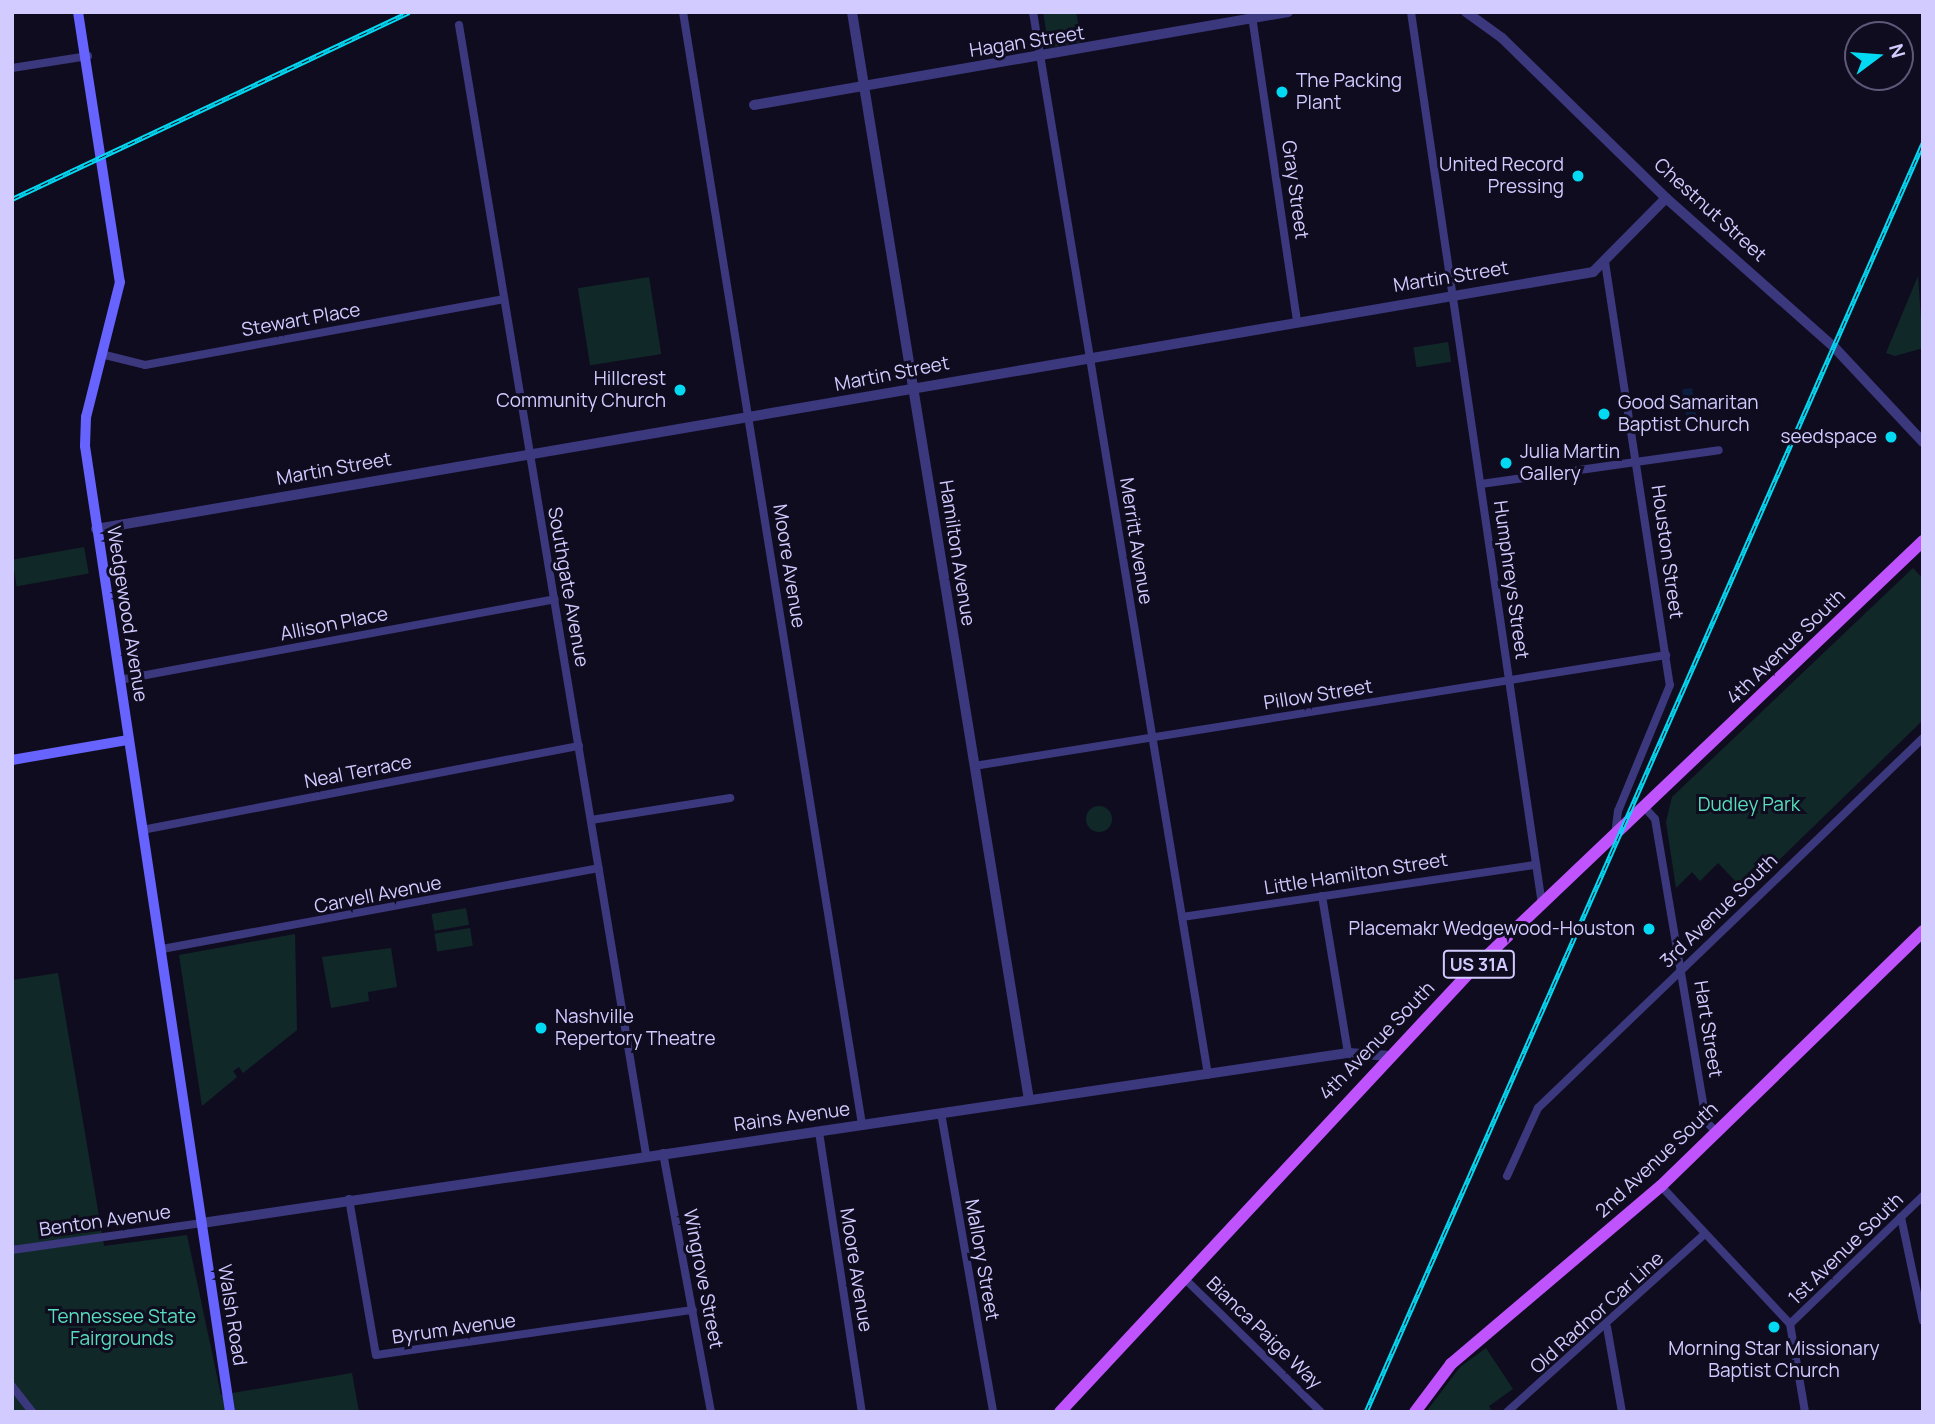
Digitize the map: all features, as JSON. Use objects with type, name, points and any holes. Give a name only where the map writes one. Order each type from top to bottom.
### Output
[{"type":"main road","name":"Wedgewood Avenue","points":[[78,12],[88,56],[120,267],[117,310],[86,417],[96,529],[202,1223]]},
{"type":"main road","name":"4th Avenue South","points":[[1060,1412],[1387,1056],[1542,904],[1646,809],[1923,541]]},
{"type":"main road","points":[[12,760],[128,740]]},
{"type":"main road","name":"2nd Avenue South","points":[[1415,1412],[1451,1364],[1661,1186],[1923,931]]},
{"type":"main road","name":"Walsh Road","points":[[202,1223],[230,1412]]},
{"type":"street","name":"Moore Avenue","points":[[683,12],[862,1125]]},
{"type":"street","name":"Hamilton Avenue","points":[[852,12],[1028,1100]]},
{"type":"street","name":"Merritt Avenue","points":[[1033,12],[1208,1075]]},
{"type":"street","name":"Hagan Street","points":[[754,105],[1253,23],[1288,12]]},
{"type":"street","name":"Humphreys Street","points":[[1411,12],[1542,904]]},
{"type":"street","name":"Chestnut Street","points":[[1466,12],[1502,38],[1665,198],[1833,347],[1923,442]]},
{"type":"street","name":"Gray Street","points":[[1253,23],[1297,320]]},
{"type":"street","name":"Southgate Avenue","points":[[459,25],[646,1154]]},
{"type":"street","points":[[12,68],[88,56]]},
{"type":"street","name":"Martin Street","points":[[96,529],[528,452],[749,418],[1089,355],[1593,272],[1665,198]]},
{"type":"street","name":"Houston Street","points":[[1605,262],[1638,463],[1666,655],[1668,694],[1618,811],[1614,837]]},
{"type":"street","name":"Stewart Place","points":[[104,355],[145,365],[503,299]]},
{"type":"street","points":[[1481,484],[1719,450]]},
{"type":"street","name":"Allison Place","points":[[119,680],[555,598]]},
{"type":"street","name":"Pillow Street","points":[[974,766],[1666,655]]},
{"type":"street","name":"3rd Avenue South","points":[[1507,1176],[1538,1108],[1923,738]]},
{"type":"street","name":"Neal Terrace","points":[[142,830],[579,746]]},
{"type":"street","points":[[591,820],[730,798]]},
{"type":"street","name":"Hart Street","points":[[1646,809],[1655,819],[1683,968],[1706,1121],[1715,1131]]},
{"type":"street","name":"Little Hamilton Street","points":[[1181,917],[1536,864]]},
{"type":"street","name":"Carvell Avenue","points":[[162,950],[599,868]]},
{"type":"street","points":[[1322,896],[1348,1053]]},
{"type":"street","name":"Rains Avenue","points":[[202,1223],[646,1154],[819,1132],[1348,1053],[1387,1056]]},
{"type":"street","name":"Mallory Street","points":[[941,1113],[993,1412]]},
{"type":"street","name":"Moore Avenue","points":[[819,1132],[862,1412]]},
{"type":"street","name":"Wingrove Street","points":[[663,1153],[711,1412]]},
{"type":"street","points":[[1661,1186],[1790,1324],[1805,1412]]},
{"type":"street","name":"1st Avenue South","points":[[1790,1324],[1923,1196]]},
{"type":"street","name":"Byrum Avenue","points":[[349,1199],[376,1355],[693,1310]]},
{"type":"street","points":[[1900,1217],[1919,1280],[1923,1321]]},
{"type":"street","name":"Benton Avenue","points":[[12,1250],[202,1223]]},
{"type":"street","name":"Old Radnor Car Line","points":[[1507,1412],[1607,1327],[1705,1234]]},
{"type":"street","name":"Bianca Paige Way","points":[[1184,1278],[1321,1412]]},
{"type":"street","points":[[1607,1327],[1622,1412]]},
{"type":"street","points":[[12,1386],[32,1412]]},
{"type":"green space","points":[[1043,12],[1076,12],[1082,42],[1049,48]]},
{"type":"green space","points":[[1918,276],[1923,348],[1895,356],[1886,353]]},
{"type":"green space","name":"Hillcrest Community Church","points":[[649,277],[661,354],[590,365],[578,288]]},
{"type":"green space","points":[[1448,342],[1451,362],[1417,367],[1413,347]]},
{"type":"green space","points":[[84,547],[89,574],[17,586],[12,560]]},
{"type":"green space","name":"Dudley Park","points":[[1913,568],[1923,579],[1923,720],[1746,892],[1718,863],[1700,881],[1692,872],[1676,888],[1666,822],[1672,797]]},
{"type":"green space","points":[[1099,806],[1108,810],[1112,819],[1108,828],[1099,832],[1090,828],[1086,819],[1090,810]]},
{"type":"green space","points":[[466,908],[469,925],[434,931],[432,914]]},
{"type":"green space","points":[[470,928],[473,946],[437,951],[434,934]]},
{"type":"green space","points":[[295,934],[297,1030],[243,1073],[239,1067],[233,1071],[237,1077],[202,1106],[179,955]]},
{"type":"green space","points":[[391,948],[397,987],[368,992],[369,1001],[331,1008],[322,957]]},
{"type":"green space","name":"Tennessee State Fairgrounds","points":[[58,973],[104,1246],[187,1235],[221,1395],[352,1373],[359,1412],[12,1412],[12,980]]},
{"type":"green space","points":[[1486,1348],[1513,1389],[1489,1406],[1492,1412],[1426,1412],[1460,1367]]},
{"type":"water","points":[[1692,388],[1697,419],[1687,420],[1682,390]]},
{"type":"railway","points":[[12,199],[409,12]]},
{"type":"railway","points":[[1366,1412],[1923,143]]},
{"type":"place","name":"The Packing Plant","points":[[1282,92]]},
{"type":"place","name":"United Record Pressing","points":[[1578,176]]},
{"type":"place","name":"Hillcrest Community Church","points":[[680,390]]},
{"type":"place","name":"Good Samaritan Baptist Church","points":[[1604,414]]},
{"type":"place","name":"seedspace","points":[[1891,437]]},
{"type":"place","name":"Julia Martin Gallery","points":[[1506,463]]},
{"type":"place","name":"Placemakr Wedgewood-Houston","points":[[1649,929]]},
{"type":"place","name":"Nashville Repertory Theatre","points":[[541,1028]]},
{"type":"place","name":"Morning Star Missionary Baptist Church","points":[[1774,1327]]}]
